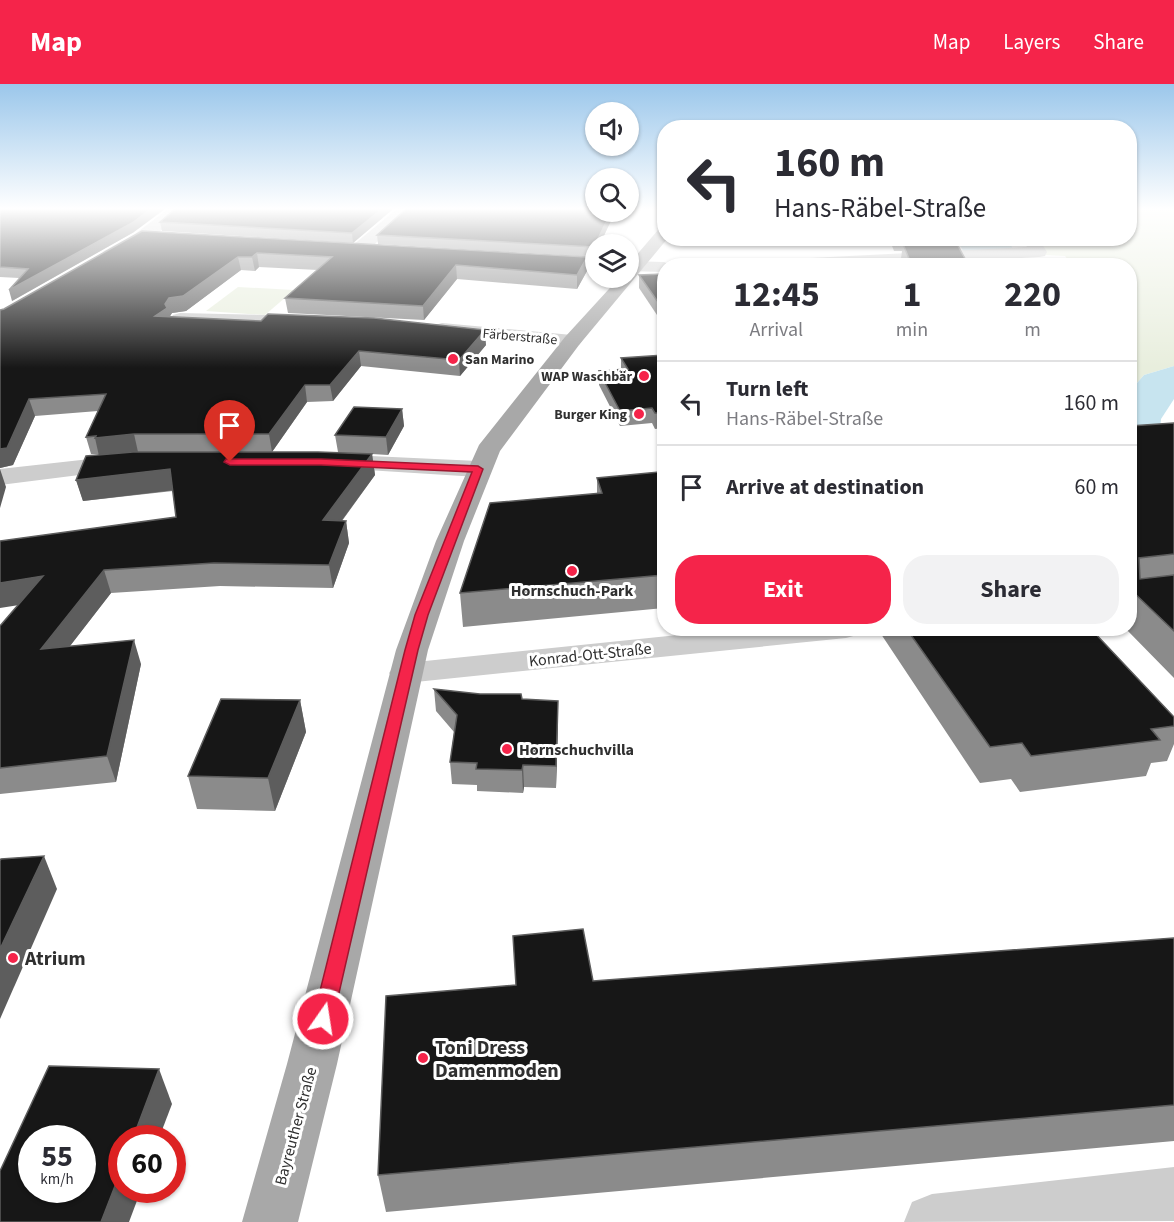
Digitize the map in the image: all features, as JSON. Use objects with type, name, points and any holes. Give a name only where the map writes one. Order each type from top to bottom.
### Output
[{"type":"main road","name":"Bayreuther Straße","points":[[270,1222],[312,1064],[422,615],[478,469],[488,450],[572,341],[617,288]]},
{"type":"street","points":[[567,262],[585,263]]},
{"type":"street","points":[[639,271],[657,268]]},
{"type":"street","points":[[180,319],[220,318],[331,323]]},
{"type":"street","name":"Färberstraße","points":[[423,328],[572,341]]},
{"type":"street","points":[[0,477],[149,462]]},
{"type":"street","points":[[310,462],[478,469]]},
{"type":"street","name":"Konrad-Ott-Straße","points":[[406,673],[768,636]]},
{"type":"street","points":[[932,1222],[1174,1194]]},
{"type":"green space","points":[[1137,262],[1174,262],[1174,366],[1144,375],[1137,383]]},
{"type":"green space","points":[[238,287],[294,290],[265,315],[206,311]]},
{"type":"water","points":[[1174,366],[1174,399],[1161,419],[1159,440],[1137,442],[1137,383],[1144,375]]},
{"type":"building","points":[[0,262],[60,262],[9,290],[28,269],[0,267]]},
{"type":"building","points":[[87,262],[231,262],[183,296],[169,298],[165,304],[167,308],[155,316],[261,321],[268,314],[374,318],[485,330],[459,360],[359,351],[330,385],[305,385],[269,434],[134,434],[86,437],[106,394],[29,399],[7,448],[0,449],[0,310]]},
{"type":"building","points":[[326,262],[584,262],[577,275],[456,265],[423,306],[285,298]]},
{"type":"building","points":[[657,274],[657,301],[639,275]]},
{"type":"building","points":[[657,355],[657,413],[652,408],[620,411],[599,371],[628,369],[621,358]]},
{"type":"building","points":[[354,407],[402,409],[386,437],[335,435]]},
{"type":"building","points":[[1174,423],[1174,554],[1139,558],[1140,579],[1174,575],[1174,631],[1137,596],[1137,426]]},
{"type":"building","points":[[133,452],[372,454],[323,520],[346,521],[329,565],[214,563],[104,570],[41,649],[134,640],[107,756],[0,768],[0,626],[43,576],[0,583],[0,541],[176,517],[170,469],[76,480],[86,456]]},
{"type":"building","name":"Hornschuch-Park","points":[[657,472],[657,576],[460,593],[490,503],[602,493],[597,478]]},
{"type":"building","points":[[912,636],[1098,636],[1174,717],[1174,726],[1151,729],[1160,740],[1031,756],[1022,743],[990,747]]},
{"type":"building","name":"Hornschuchvilla","points":[[434,689],[480,694],[521,694],[522,699],[558,701],[556,766],[523,765],[522,770],[476,769],[477,763],[450,762],[457,715]]},
{"type":"building","points":[[221,699],[300,700],[268,778],[188,776]]},
{"type":"building","points":[[44,856],[0,949],[0,861],[1,859]]},
{"type":"building","points":[[583,929],[593,981],[1174,938],[1174,1105],[378,1175],[386,996],[516,985],[513,936]]},
{"type":"building","points":[[49,1066],[159,1069],[138,1125],[108,1125],[108,1203],[101,1222],[0,1222],[0,1171],[18,1132],[18,1203],[96,1203],[96,1125],[21,1125]]},
{"type":"place","name":"San Marino","points":[[453,359]]},
{"type":"place","name":"WAP Waschbär","points":[[644,376]]},
{"type":"place","name":"Burger King","points":[[639,414]]},
{"type":"place","name":"Hornschuch-Park","points":[[572,571]]},
{"type":"place","name":"Hornschuchvilla","points":[[507,749]]},
{"type":"place","name":"Atrium","points":[[13,958]]},
{"type":"place","name":"Toni Dress Damenmoden","points":[[423,1058]]},
{"type":"route","points":[[230,462],[321,462],[478,469],[422,615],[412,650],[323,1019]]}]
